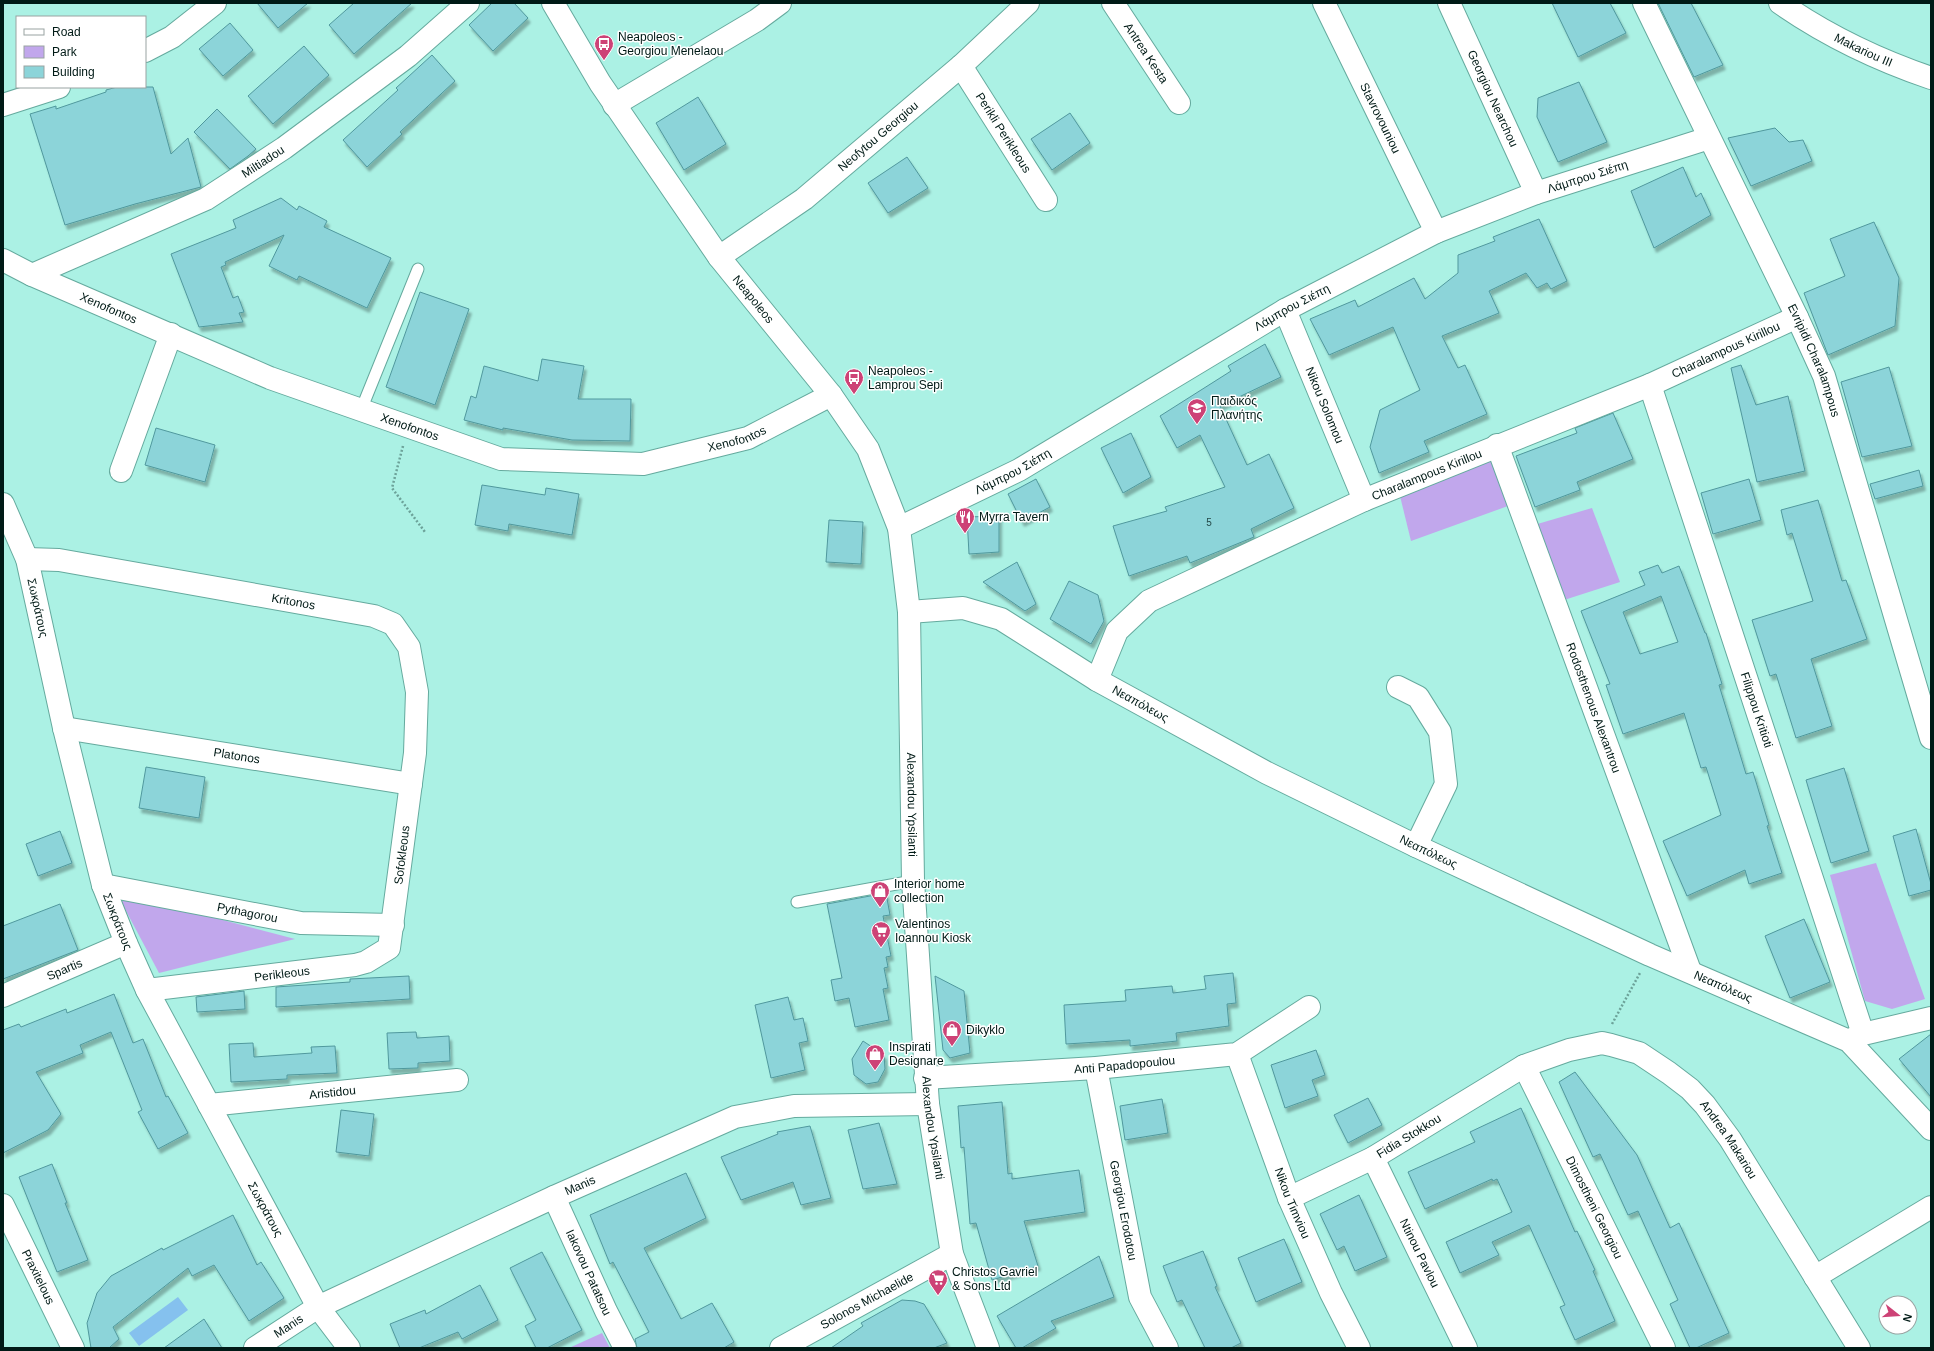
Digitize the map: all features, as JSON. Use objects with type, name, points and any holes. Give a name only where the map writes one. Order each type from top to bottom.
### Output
[{"type":"street","points":[[146,50],[172,37],[215,3]]},
{"type":"street","name":"Miltiadou","points":[[32,275],[206,199],[284,148],[408,56],[468,3]]},
{"type":"street","name":"Neapoleos","points":[[554,3],[614,105],[719,257],[831,396],[868,449],[899,528],[909,612]]},
{"type":"street","points":[[614,105],[753,11],[780,3]]},
{"type":"street","name":"Neofytou Georgiou","points":[[719,257],[804,198],[961,66],[1028,3]]},
{"type":"street","name":"Antrea Kesta","points":[[1113,3],[1179,102]]},
{"type":"street","name":"Stavrovouniou","points":[[1324,3],[1436,232]]},
{"type":"street","name":"Georgiou Nearchou","points":[[1449,3],[1536,193]]},
{"type":"street","name":"Evripidi Charalampous","points":[[1644,3],[1797,317],[1824,376],[1931,738]]},
{"type":"street","name":"Makariou III","points":[[1780,3],[1800,9],[1863,50],[1906,70],[1931,78]]},
{"type":"street","name":"Perikli Perikleous","points":[[961,66],[1046,200]]},
{"type":"street","points":[[3,105],[56,88]]},
{"type":"street","name":"Λάμπρου Σιέπη","points":[[899,528],[1019,470],[1285,310],[1436,232],[1536,193],[1709,138]]},
{"type":"street","name":"Xenofontos","points":[[3,260],[32,275],[270,378],[501,459],[643,464],[748,438],[831,396]]},
{"type":"street","name":"Nikou Solomou","points":[[1285,310],[1364,500]]},
{"type":"street","name":"Charalampous Kirillou","points":[[1097,680],[1117,631],[1149,600],[1364,500],[1497,445],[1650,385],[1797,317]]},
{"type":"street","points":[[121,472],[171,334]]},
{"type":"street","name":"Filippou Kritioti","points":[[1650,385],[1856,1038]]},
{"type":"street","name":"Rodosthenous Alexantrou","points":[[1497,445],[1690,971]]},
{"type":"street","name":"Σωκράτους","points":[[3,504],[27,558],[64,728],[103,886],[126,943],[147,990],[318,1307],[349,1348]]},
{"type":"street","name":"Kritonos","points":[[27,558],[59,560],[374,616],[393,624],[409,647],[417,692],[415,753],[410,784]]},
{"type":"street","name":"Νεαπόλεως","points":[[909,612],[963,608],[1001,619],[1097,680],[1267,773],[1416,846],[1650,955],[1856,1038],[1931,1129]]},
{"type":"street","name":"Alexandou Ypsilanti","points":[[909,612],[913,881],[925,1078],[952,1254],[988,1348]]},
{"type":"street","points":[[1398,687],[1418,697],[1440,732],[1446,784],[1416,846]]},
{"type":"street","name":"Platonos","points":[[64,728],[410,784]]},
{"type":"street","name":"Sofokleous","points":[[393,925],[410,784]]},
{"type":"street","name":"Pythagorou","points":[[103,886],[301,923],[393,925]]},
{"type":"street","name":"Perikleous","points":[[147,990],[366,962],[389,948],[393,925]]},
{"type":"street","name":"Spartis","points":[[3,996],[126,943]]},
{"type":"street","name":"Anti Papadopoulou","points":[[925,1078],[1096,1068],[1237,1054],[1309,1007]]},
{"type":"street","points":[[1856,1038],[1931,1018]]},
{"type":"street","name":"Andrea Makariou","points":[[1524,1066],[1569,1050],[1602,1043],[1639,1053],[1669,1072],[1690,1089],[1705,1105],[1730,1139],[1859,1348]]},
{"type":"street","name":"Nikou Timviou","points":[[1237,1054],[1289,1198],[1331,1293],[1359,1348]]},
{"type":"street","name":"Fidia Stokkou","points":[[1289,1198],[1373,1158],[1524,1066]]},
{"type":"street","name":"Dimostheni Georgiou","points":[[1524,1066],[1664,1348]]},
{"type":"street","name":"Georgiou Erodotou","points":[[1096,1068],[1140,1297],[1167,1348]]},
{"type":"street","name":"Aristidou","points":[[209,1105],[457,1080]]},
{"type":"street","name":"Manis","points":[[255,1348],[318,1307],[554,1197],[735,1117],[794,1106],[928,1104]]},
{"type":"street","name":"Ntinou Pavlou","points":[[1373,1158],[1466,1348]]},
{"type":"street","name":"Iakovou Patatsou","points":[[554,1197],[606,1311],[625,1348]]},
{"type":"street","name":"Praxitelous","points":[[3,1205],[73,1348]]},
{"type":"street","points":[[1815,1277],[1931,1207]]},
{"type":"street","name":"Solonos Michaelide","points":[[781,1348],[952,1254]]},
{"type":"lane","points":[[361,410],[418,269]]},
{"type":"lane","points":[[798,902],[913,881]]},
{"type":"path","points":[[408,426],[392,488],[425,532]]},
{"type":"path","points":[[1602,1043],[1650,955]]},
{"type":"green space","points":[[1491,459],[1508,506],[1411,541],[1400,496]]},
{"type":"green space","points":[[1592,508],[1620,582],[1561,601],[1534,525]]},
{"type":"green space","points":[[1876,863],[1925,999],[1892,1009],[1865,1001],[1830,875]]},
{"type":"green space","points":[[116,892],[295,939],[159,973]]},
{"type":"green space","points":[[602,1333],[610,1348],[569,1348]]},
{"type":"water","points":[[178,1297],[188,1310],[139,1346],[129,1333]]},
{"type":"building","points":[[257,3],[308,3],[278,28]]},
{"type":"building","points":[[354,3],[412,3],[354,54],[329,25]]},
{"type":"building","points":[[492,3],[514,3],[528,18],[493,51],[469,25]]},
{"type":"building","points":[[1552,3],[1610,3],[1626,33],[1578,57]]},
{"type":"building","points":[[1658,3],[1691,3],[1723,65],[1694,77]]},
{"type":"building","points":[[230,23],[253,50],[223,76],[199,49]]},
{"type":"building","points":[[304,46],[329,75],[273,124],[248,96]]},
{"type":"building","points":[[432,55],[455,81],[400,132],[402,134],[367,167],[343,140],[398,90],[396,88]]},
{"type":"building","points":[[1579,82],[1607,142],[1558,162],[1537,117],[1538,98]]},
{"type":"building","points":[[153,87],[171,154],[188,138],[201,187],[135,204],[65,225],[30,114],[56,106],[56,109],[106,92],[106,90],[113,88]]},
{"type":"building","points":[[698,97],[726,144],[684,170],[656,123]]},
{"type":"building","points":[[217,109],[256,149],[230,169],[194,132]]},
{"type":"building","points":[[1070,113],[1090,143],[1052,170],[1031,139]]},
{"type":"building","points":[[1775,128],[1789,142],[1803,140],[1812,161],[1751,186],[1728,138]]},
{"type":"building","points":[[907,157],[928,188],[888,213],[868,183]]},
{"type":"building","points":[[1683,167],[1696,197],[1701,193],[1711,215],[1654,248],[1631,191]]},
{"type":"building","points":[[281,198],[297,210],[299,206],[327,221],[324,227],[391,258],[367,308],[299,276],[297,280],[269,266],[284,235],[225,262],[226,265],[221,267],[233,298],[238,296],[244,312],[239,313],[243,322],[199,327],[171,254],[236,228],[233,220]]},
{"type":"building","points":[[1539,219],[1567,281],[1551,289],[1547,283],[1537,288],[1526,273],[1489,291],[1499,313],[1442,336],[1458,368],[1465,365],[1487,414],[1424,441],[1429,452],[1379,473],[1370,447],[1380,410],[1420,390],[1393,327],[1329,355],[1310,319],[1355,300],[1358,307],[1414,278],[1425,299],[1458,273],[1458,255],[1495,241],[1493,237]]},
{"type":"building","points":[[1874,222],[1899,278],[1895,326],[1828,355],[1804,293],[1845,276],[1830,239]]},
{"type":"building","points":[[420,292],[469,309],[435,405],[386,387]]},
{"type":"building","points":[[1265,344],[1281,377],[1220,406],[1247,465],[1269,454],[1294,508],[1251,529],[1254,537],[1190,563],[1187,556],[1129,576],[1113,526],[1167,511],[1165,507],[1225,487],[1200,435],[1177,448],[1160,416],[1231,371],[1228,366]]},
{"type":"building","points":[[542,359],[584,366],[578,399],[631,399],[630,441],[572,440],[503,428],[503,430],[464,420],[471,396],[476,398],[484,366],[538,381]]},
{"type":"building","points":[[1741,365],[1756,405],[1788,396],[1805,471],[1757,482],[1731,368]]},
{"type":"building","points":[[1889,367],[1912,446],[1862,457],[1841,382]]},
{"type":"building","points":[[1613,413],[1633,459],[1577,482],[1580,490],[1535,507],[1516,456],[1577,433],[1575,428]]},
{"type":"building","points":[[156,428],[215,445],[205,482],[145,465]]},
{"type":"building","points":[[1131,433],[1151,477],[1123,493],[1101,448]]},
{"type":"building","points":[[1919,470],[1923,486],[1875,499],[1870,484]]},
{"type":"building","points":[[1036,479],[1050,507],[1022,522],[1008,494]]},
{"type":"building","points":[[1749,479],[1761,520],[1713,534],[1701,493]]},
{"type":"building","points":[[482,485],[545,495],[546,488],[579,494],[572,535],[509,524],[508,531],[475,525]]},
{"type":"building","points":[[1818,500],[1842,581],[1846,580],[1867,639],[1811,659],[1832,726],[1796,738],[1776,674],[1770,676],[1752,620],[1813,601],[1792,533],[1787,535],[1781,510]]},
{"type":"building","points":[[999,516],[999,552],[969,554],[967,517]]},
{"type":"building","points":[[829,520],[863,522],[861,564],[826,562]]},
{"type":"building","points":[[1017,562],[1036,604],[1025,611],[983,582]]},
{"type":"building","points":[[1658,565],[1662,573],[1679,566],[1706,633],[1722,684],[1719,685],[1746,774],[1753,772],[1769,825],[1767,826],[1782,873],[1749,884],[1745,870],[1687,896],[1663,841],[1721,815],[1706,767],[1701,768],[1684,713],[1623,734],[1606,685],[1610,684],[1581,611],[1645,585],[1639,572]],"holes":[[[1661,596],[1678,642],[1640,654],[1623,612]]]},
{"type":"building","points":[[1069,581],[1098,595],[1104,621],[1091,644],[1050,619]]},
{"type":"building","points":[[146,767],[205,777],[199,818],[139,808]]},
{"type":"building","points":[[1844,768],[1869,851],[1831,863],[1806,780]]},
{"type":"building","points":[[1916,829],[1931,884],[1931,890],[1909,896],[1893,836]]},
{"type":"building","points":[[60,831],[72,863],[38,876],[26,844]]},
{"type":"building","points":[[886,893],[890,915],[883,916],[891,956],[886,957],[888,967],[884,968],[888,988],[883,989],[889,1020],[855,1027],[849,998],[835,1001],[831,980],[842,978],[827,904]]},
{"type":"building","points":[[60,904],[78,950],[3,979],[3,926]]},
{"type":"building","points":[[1804,919],[1830,982],[1790,998],[1765,936]]},
{"type":"building","points":[[1233,973],[1236,1003],[1227,1004],[1229,1026],[1176,1033],[1177,1041],[1130,1046],[1130,1040],[1066,1044],[1064,1005],[1126,1001],[1125,990],[1172,986],[1173,993],[1206,989],[1204,976]]},
{"type":"building","points":[[409,976],[410,999],[276,1007],[276,987],[350,982],[350,979]]},
{"type":"building","points":[[935,976],[964,991],[970,1053],[950,1058],[943,1050]]},
{"type":"building","points":[[244,991],[245,1009],[197,1012],[196,997]]},
{"type":"building","points":[[114,994],[133,1043],[143,1039],[166,1097],[168,1096],[188,1133],[158,1149],[138,1112],[142,1110],[111,1032],[80,1045],[83,1053],[36,1072],[61,1114],[48,1130],[3,1153],[3,1030],[19,1024],[21,1027],[66,1009],[67,1013]]},
{"type":"building","points":[[788,997],[794,1020],[803,1018],[808,1041],[799,1043],[805,1070],[771,1078],[755,1005]]},
{"type":"building","points":[[416,1032],[417,1038],[449,1036],[450,1061],[418,1063],[418,1068],[389,1069],[387,1033]]},
{"type":"building","points":[[1931,1034],[1931,1097],[1899,1059]]},
{"type":"building","points":[[863,1041],[884,1055],[885,1069],[878,1082],[866,1084],[854,1075],[852,1059]]},
{"type":"building","points":[[253,1043],[254,1057],[312,1053],[311,1047],[335,1046],[337,1073],[287,1075],[287,1079],[231,1082],[229,1044]]},
{"type":"building","points":[[1316,1050],[1325,1075],[1312,1080],[1318,1096],[1285,1108],[1271,1065]]},
{"type":"building","points":[[1575,1072],[1637,1155],[1670,1228],[1679,1223],[1729,1333],[1696,1348],[1690,1348],[1670,1304],[1678,1300],[1638,1211],[1628,1215],[1600,1154],[1593,1157],[1559,1082]]},
{"type":"building","points":[[1368,1098],[1382,1125],[1348,1143],[1334,1115]]},
{"type":"building","points":[[1162,1099],[1168,1133],[1125,1140],[1120,1106]]},
{"type":"building","points":[[1002,1102],[1008,1174],[1012,1173],[1012,1179],[1079,1170],[1085,1212],[1024,1221],[1038,1266],[992,1280],[976,1223],[970,1224],[964,1147],[961,1148],[958,1106]]},
{"type":"building","points":[[1521,1108],[1575,1232],[1577,1231],[1595,1270],[1593,1271],[1615,1321],[1575,1340],[1560,1307],[1565,1305],[1529,1225],[1492,1242],[1499,1255],[1460,1273],[1446,1242],[1512,1212],[1497,1179],[1493,1181],[1492,1179],[1425,1209],[1408,1172],[1475,1142],[1470,1132]]},
{"type":"building","points":[[341,1110],[374,1114],[369,1156],[336,1152]]},
{"type":"building","points":[[879,1123],[897,1184],[863,1189],[848,1130]]},
{"type":"building","points":[[810,1126],[831,1198],[801,1205],[793,1182],[741,1200],[721,1157],[778,1134],[777,1132]]},
{"type":"building","points":[[52,1164],[67,1203],[65,1203],[88,1260],[57,1272],[19,1177]]},
{"type":"building","points":[[686,1173],[706,1218],[644,1248],[681,1319],[712,1303],[734,1342],[724,1348],[637,1348],[635,1339],[649,1332],[613,1262],[610,1264],[590,1215]]},
{"type":"building","points":[[1359,1195],[1387,1257],[1355,1271],[1344,1246],[1337,1250],[1320,1214]]},
{"type":"building","points":[[233,1215],[257,1265],[261,1262],[284,1298],[249,1321],[214,1265],[192,1276],[188,1268],[113,1327],[119,1339],[109,1348],[91,1348],[87,1323],[97,1293],[111,1276],[162,1248],[163,1250]]},
{"type":"building","points":[[1284,1239],[1302,1282],[1256,1302],[1238,1258]]},
{"type":"building","points":[[1203,1251],[1217,1286],[1215,1287],[1241,1343],[1231,1348],[1205,1348],[1182,1300],[1177,1302],[1163,1266]]},
{"type":"building","points":[[542,1252],[582,1330],[547,1348],[536,1348],[525,1326],[536,1320],[510,1268]]},
{"type":"building","points":[[1099,1256],[1114,1297],[1051,1321],[1056,1328],[1022,1348],[1016,1348],[997,1316]]},
{"type":"building","points":[[480,1285],[498,1320],[462,1339],[458,1332],[419,1348],[400,1348],[390,1324],[425,1310],[426,1314]]},
{"type":"building","points":[[902,1300],[915,1301],[924,1304],[947,1343],[934,1348],[831,1348],[863,1326],[861,1323]]},
{"type":"building","points":[[204,1319],[222,1348],[164,1348]]},
{"type":"place","name":"Neapoleos - Georgiou Menelaou","points":[[604,61]]},
{"type":"place","name":"Neapoleos - Lamprou Sepi","points":[[854,395]]},
{"type":"place","name":"Παιδικός Πλανήτης","points":[[1197,425]]},
{"type":"place","name":"Myrra Tavern","points":[[965,534]]},
{"type":"place","name":"Interior home collection","points":[[880,908]]},
{"type":"place","name":"Valentinos Ioannou Kiosk","points":[[881,948]]},
{"type":"place","name":"Dikyklo","points":[[952,1047]]},
{"type":"place","name":"Inspirati Designare","points":[[875,1071]]},
{"type":"place","name":"Christos Gavriel & Sons Ltd","points":[[938,1296]]}]
